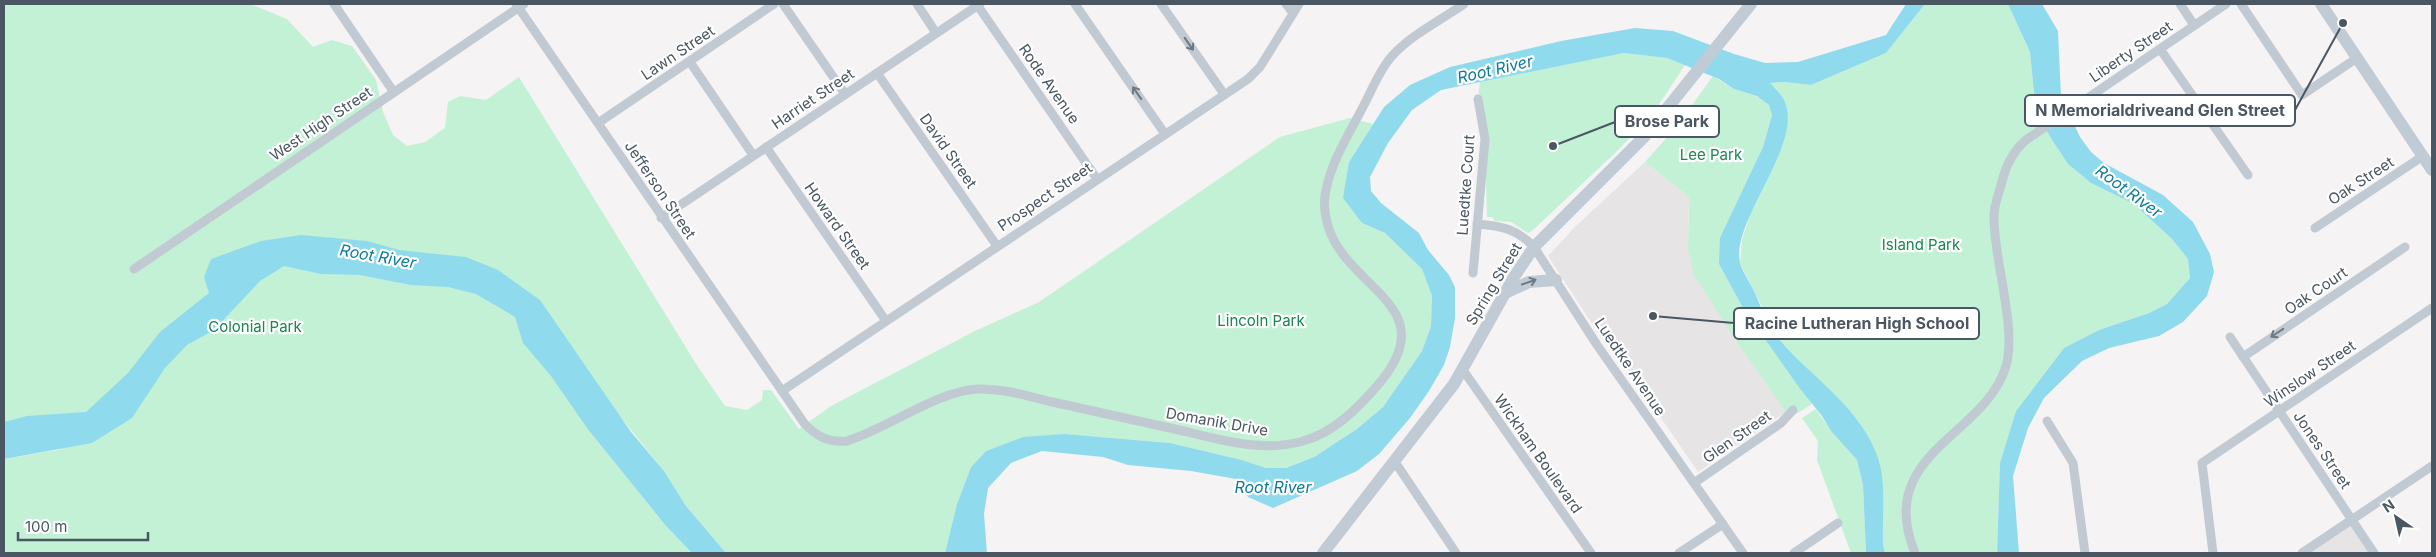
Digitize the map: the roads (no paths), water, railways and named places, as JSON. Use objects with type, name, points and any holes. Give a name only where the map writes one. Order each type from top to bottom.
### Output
[{"type":"main road","name":"Spring Street","points":[[1323,553],[1395,462],[1463,370],[1505,293],[1534,247],[1632,151],[1730,33],[1750,4]]},
{"type":"main road","points":[[2321,4],[2432,170]]},
{"type":"main road","points":[[1505,293],[1529,282],[1556,280]]},
{"type":"street","points":[[334,4],[393,91]]},
{"type":"street","name":"Lawn Street","points":[[598,123],[774,4]]},
{"type":"street","points":[[783,4],[845,94]]},
{"type":"street","points":[[917,4],[936,33]]},
{"type":"street","points":[[1075,4],[1165,134]]},
{"type":"street","points":[[1161,4],[1224,94]]},
{"type":"street","points":[[1286,4],[1293,13]]},
{"type":"street","name":"Prospect Street","points":[[782,391],[1224,94],[1260,67],[1299,4]]},
{"type":"street","name":"Domanik Drive","points":[[782,391],[810,430],[833,441],[855,438],[954,394],[984,389],[1018,392],[1221,439],[1264,446],[1304,441],[1325,432],[1362,403],[1390,370],[1398,354],[1401,335],[1398,316],[1390,303],[1343,255],[1333,240],[1324,208],[1328,182],[1385,64],[1403,46],[1464,4]]},
{"type":"street","points":[[2180,4],[2194,25]]},
{"type":"street","name":"Liberty Street","points":[[1915,553],[1908,536],[1906,516],[1911,486],[1928,458],[1986,400],[2006,366],[2008,332],[1994,216],[2008,164],[2018,147],[2032,136],[2226,4]]},
{"type":"street","points":[[2241,4],[2302,95],[2357,58]]},
{"type":"street","name":"West High Street","points":[[134,269],[519,5]]},
{"type":"street","name":"Jefferson Street","points":[[519,5],[661,218],[782,391]]},
{"type":"street","name":"Harriet Street","points":[[661,218],[979,5]]},
{"type":"street","name":"Rode Avenue","points":[[979,5],[1097,179]]},
{"type":"street","points":[[2160,49],[2248,175]]},
{"type":"street","points":[[690,62],[753,155]]},
{"type":"street","name":"David Street","points":[[878,73],[997,246]]},
{"type":"street","name":"Luedtke Court","points":[[1473,273],[1485,139],[1478,99]]},
{"type":"street","name":"Howard Street","points":[[766,147],[886,321]]},
{"type":"street","name":"Oak Street","points":[[2315,228],[2423,156]]},
{"type":"street","name":"Luedtke Avenue","points":[[1477,224],[1511,229],[1526,238],[1534,247],[1597,344],[1743,553]]},
{"type":"street","name":"Oak Court","points":[[2242,357],[2405,247]]},
{"type":"street","name":"Winslow Street","points":[[2213,553],[2202,463],[2432,308]]},
{"type":"street","name":"Jones Street","points":[[2230,337],[2374,553]]},
{"type":"street","name":"Wickham Boulevard","points":[[1463,370],[1591,553]]},
{"type":"street","name":"Glen Street","points":[[1694,483],[1781,423],[1793,410]]},
{"type":"street","points":[[2047,421],[2073,463],[2085,553]]},
{"type":"street","points":[[1395,462],[1456,553]]},
{"type":"street","points":[[2302,553],[2432,466]]},
{"type":"street","points":[[1794,553],[1838,523]]},
{"type":"street","points":[[1679,553],[1723,524]]},
{"type":"water","name":"Root River","points":[[1906,4],[1925,4],[1886,53],[1811,85],[1784,82],[1770,83],[1783,98],[1788,116],[1785,137],[1777,160],[1745,228],[1740,249],[1742,269],[1775,334],[1792,354],[1849,410],[1872,442],[1881,470],[1883,544],[1885,553],[1866,553],[1863,485],[1857,460],[1831,431],[1743,308],[1719,264],[1720,238],[1763,147],[1772,115],[1769,105],[1757,96],[1734,89],[1719,79],[1667,58],[1624,53],[1441,90],[1412,110],[1388,143],[1370,177],[1371,191],[1381,203],[1419,233],[1428,250],[1449,275],[1455,287],[1455,318],[1450,347],[1444,365],[1429,391],[1410,418],[1379,454],[1357,471],[1273,508],[1248,497],[1236,479],[1191,471],[1128,465],[1103,457],[1042,451],[1011,463],[988,488],[984,514],[987,553],[945,553],[957,504],[971,467],[986,451],[1023,437],[1065,434],[1170,443],[1242,460],[1266,468],[1286,468],[1314,457],[1357,429],[1383,407],[1422,351],[1431,326],[1432,296],[1422,269],[1385,233],[1362,223],[1343,198],[1349,162],[1384,107],[1410,85],[1450,67],[1561,41],[1635,28],[1673,31],[1734,54],[1765,63],[1798,62],[1886,35]]},
{"type":"water","name":"Root River","points":[[2008,4],[2042,4],[2058,31],[2061,96],[2080,137],[2091,152],[2104,163],[2163,195],[2193,222],[2210,254],[2214,272],[2207,296],[2183,322],[2159,336],[2109,348],[2082,361],[2044,398],[2028,428],[2013,476],[2019,553],[1997,553],[2000,463],[2016,411],[2064,348],[2099,330],[2149,313],[2167,304],[2190,278],[2188,259],[2172,239],[2134,204],[2091,183],[2068,164],[2052,140],[2036,113],[2030,52]]},
{"type":"water","name":"Root River","points":[[301,235],[367,241],[399,250],[466,257],[498,270],[540,300],[631,432],[664,471],[686,506],[726,553],[692,553],[666,526],[587,428],[551,376],[523,343],[515,317],[476,294],[448,287],[411,285],[360,275],[321,274],[284,266],[260,281],[214,330],[187,345],[165,368],[132,418],[92,443],[4,459],[4,422],[27,416],[86,412],[128,373],[160,332],[209,293],[204,277],[211,259],[261,241]]},
{"type":"place","name":"N Memorialdriveand Glen Street","points":[[2343,23]]},
{"type":"place","name":"Brose Park","points":[[1553,146]]},
{"type":"place","name":"Racine Lutheran High School","points":[[1653,316]]},
{"type":"park label","name":"Lee Park","points":[[1711,155]]},
{"type":"park label","name":"Island Park","points":[[1921,245]]},
{"type":"park label","name":"Lincoln Park","points":[[1261,321]]},
{"type":"park label","name":"Colonial Park","points":[[255,327]]}]
